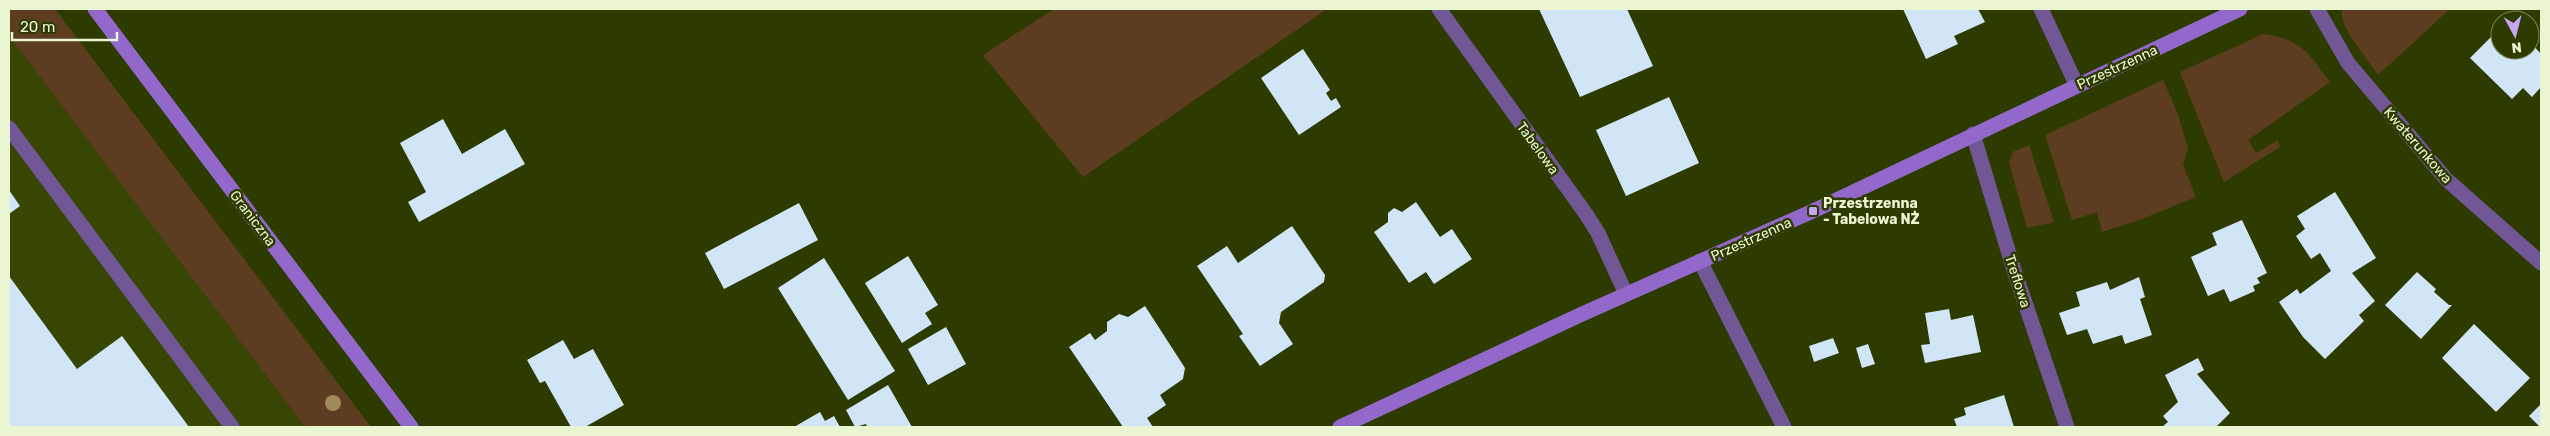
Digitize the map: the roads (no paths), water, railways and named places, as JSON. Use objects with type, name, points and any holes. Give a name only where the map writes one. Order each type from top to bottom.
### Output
[{"type":"street","name":"Graniczna","points":[[95,9],[411,427]]},
{"type":"street","name":"Tabelowa","points":[[1439,9],[1586,214],[1598,233],[1626,294]]},
{"type":"street","points":[[2041,9],[2077,86]]},
{"type":"street","name":"Przestrzenna","points":[[1340,427],[1626,294],[1813,211],[2240,9]]},
{"type":"street","name":"Kwaterunkowa","points":[[2316,9],[2348,63],[2446,179],[2541,263]]},
{"type":"street","points":[[9,128],[232,427]]},
{"type":"street","name":"Treflowa","points":[[1973,134],[2013,267],[2067,427]]},
{"type":"street","points":[[1700,262],[1784,427]]},
{"type":"place","name":"Przestrzenna - Tabelowa NŻ","points":[[1813,211]]}]
